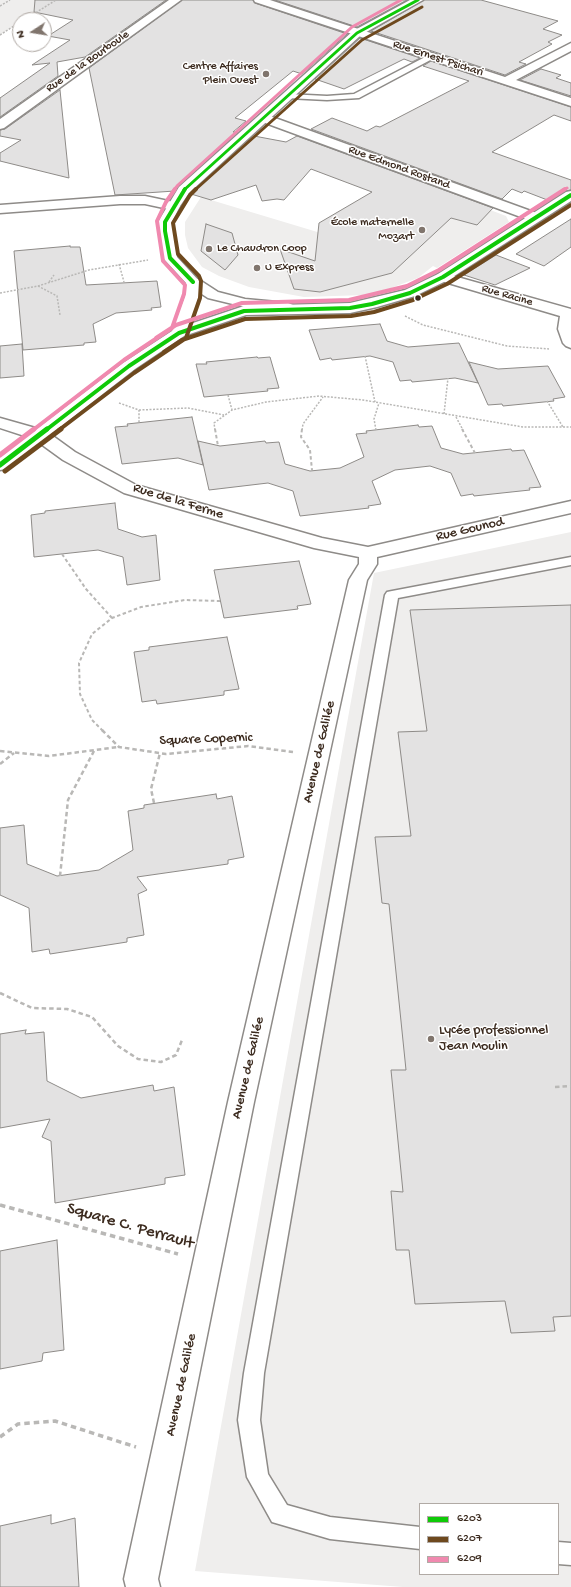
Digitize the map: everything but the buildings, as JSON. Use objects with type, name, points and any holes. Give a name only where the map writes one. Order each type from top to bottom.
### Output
[{"type":"street","name":"Rue de la Bourboule","points":[[0,125],[176,0]]},
{"type":"street","name":"Rue Ernest Psichari","points":[[259,0],[571,102]]},
{"type":"street","points":[[288,308],[233,300],[213,295],[193,282],[170,258],[165,222],[173,206],[184,190],[202,172],[357,33],[418,0]]},
{"type":"street","points":[[506,81],[571,46]]},
{"type":"street","name":"Rue Edmond Rostand","points":[[264,118],[534,218]]},
{"type":"street","points":[[0,465],[129,366],[179,333],[244,311],[288,308],[350,308],[388,300],[410,293],[443,277],[571,195]]},
{"type":"street","points":[[0,209],[145,200],[173,206]]},
{"type":"street","name":"Rue Racine","points":[[443,277],[570,314]]},
{"type":"street","points":[[179,333],[192,296],[193,282]]},
{"type":"street","points":[[570,314],[566,329],[571,343]]},
{"type":"street","name":"Rue de la Ferme","points":[[0,423],[40,435],[69,456],[130,489],[321,544],[368,553]]},
{"type":"street","name":"Rue Gounod","points":[[368,553],[571,507]]},
{"type":"street","name":"Avenue de Galilée","points":[[143,1587],[141,1578],[242,1102],[358,580],[368,564],[368,553]]},
{"type":"lane","points":[[287,96],[327,98],[356,96],[432,57]]},
{"type":"lane","points":[[419,1538],[330,1528],[280,1514],[258,1477],[249,1420],[254,1373],[392,595],[571,562]]},
{"type":"lane","points":[[559,1553],[571,1554]]},
{"type":"path","points":[[0,6],[10,0]]},
{"type":"path","points":[[37,12],[56,0]]},
{"type":"path","points":[[0,35],[12,27]]},
{"type":"path","points":[[0,293],[38,286],[82,272],[119,264],[170,258]]},
{"type":"path","points":[[119,264],[124,282]]},
{"type":"path","points":[[48,283],[54,275]]},
{"type":"path","points":[[38,286],[56,296],[60,315]]},
{"type":"path","points":[[388,300],[408,318],[424,325],[507,346],[550,349]]},
{"type":"path","points":[[365,356],[375,402]]},
{"type":"path","points":[[444,414],[448,378]]},
{"type":"path","points":[[94,394],[139,410],[188,408],[224,415]]},
{"type":"path","points":[[228,395],[232,410]]},
{"type":"path","points":[[312,470],[310,450],[301,437],[303,424],[323,396]]},
{"type":"path","points":[[218,446],[214,423],[232,410],[266,402],[323,396],[375,402],[523,427],[571,427]]},
{"type":"path","points":[[547,401],[563,427]]},
{"type":"path","points":[[376,430],[374,419],[379,403]]},
{"type":"path","points":[[139,410],[139,422]]},
{"type":"path","points":[[456,416],[475,453]]},
{"type":"path","points":[[62,554],[86,590],[112,618]]},
{"type":"path","points":[[118,747],[92,720],[80,694],[79,663],[92,634],[112,618],[141,607],[185,600],[220,601]]},
{"type":"path","name":"Square Copernic","points":[[0,751],[49,756],[118,747],[160,754],[248,746],[319,756]]},
{"type":"path","points":[[60,876],[68,800],[94,751]]},
{"type":"path","points":[[0,764],[14,752]]},
{"type":"path","points":[[154,803],[151,789],[160,754]]},
{"type":"path","points":[[0,993],[32,1008],[67,1009],[92,1017],[118,1046],[138,1059],[161,1062],[166,1060],[176,1055],[182,1040]]},
{"type":"path","points":[[555,1087],[571,1086]]},
{"type":"path","name":"Square C. Perrault","points":[[0,1205],[208,1262]]},
{"type":"path","points":[[0,1437],[18,1424],[55,1421],[167,1456]]},
{"type":"shaded area","points":[[0,0],[55,0],[36,12],[12,12],[12,27],[0,35]]},
{"type":"shaded area","points":[[422,184],[506,216],[509,222],[437,268],[433,266],[418,278],[391,288],[365,295],[304,297],[249,287],[219,276],[202,267],[188,248],[185,235],[185,222],[201,197],[334,237]]},
{"type":"shaded area","name":"Lycée professionnel Jean Moulin","points":[[571,532],[571,1587],[403,1587],[195,1571],[374,573]]},
{"type":"transit line","name":"6209","points":[[0,455],[124,360],[172,328],[184,294],[185,285],[163,261],[157,221],[166,202],[178,185],[352,27],[401,0]]},
{"type":"transit line","name":"6203","points":[[193,282],[170,258],[165,231],[165,222],[184,190],[357,33],[418,0]]},
{"type":"transit line","name":"6207","points":[[5,471],[134,373],[186,338],[200,298],[201,281],[199,276],[178,254],[173,223],[190,195],[362,40],[422,7]]},
{"type":"transit line","name":"6209","points":[[156,338],[176,325],[242,303],[349,300],[407,286],[439,270],[567,188]]},
{"type":"transit line","name":"6203","points":[[0,465],[129,366],[179,333],[244,311],[350,308],[372,304],[410,293],[443,277],[571,195]]},
{"type":"transit line","name":"6207","points":[[164,352],[182,340],[245,319],[351,316],[374,312],[413,300],[447,284],[571,205]]},
{"type":"place","name":"Centre Affaires Plein Ouest","points":[[266,74]]},
{"type":"place","name":"École maternelle Mozart","points":[[422,230]]},
{"type":"place","name":"Le Chaudron Coop","points":[[209,249]]},
{"type":"place","name":"U Express","points":[[257,268]]},
{"type":"place","name":"Lycée professionnel Jean Moulin","points":[[431,1039]]}]
